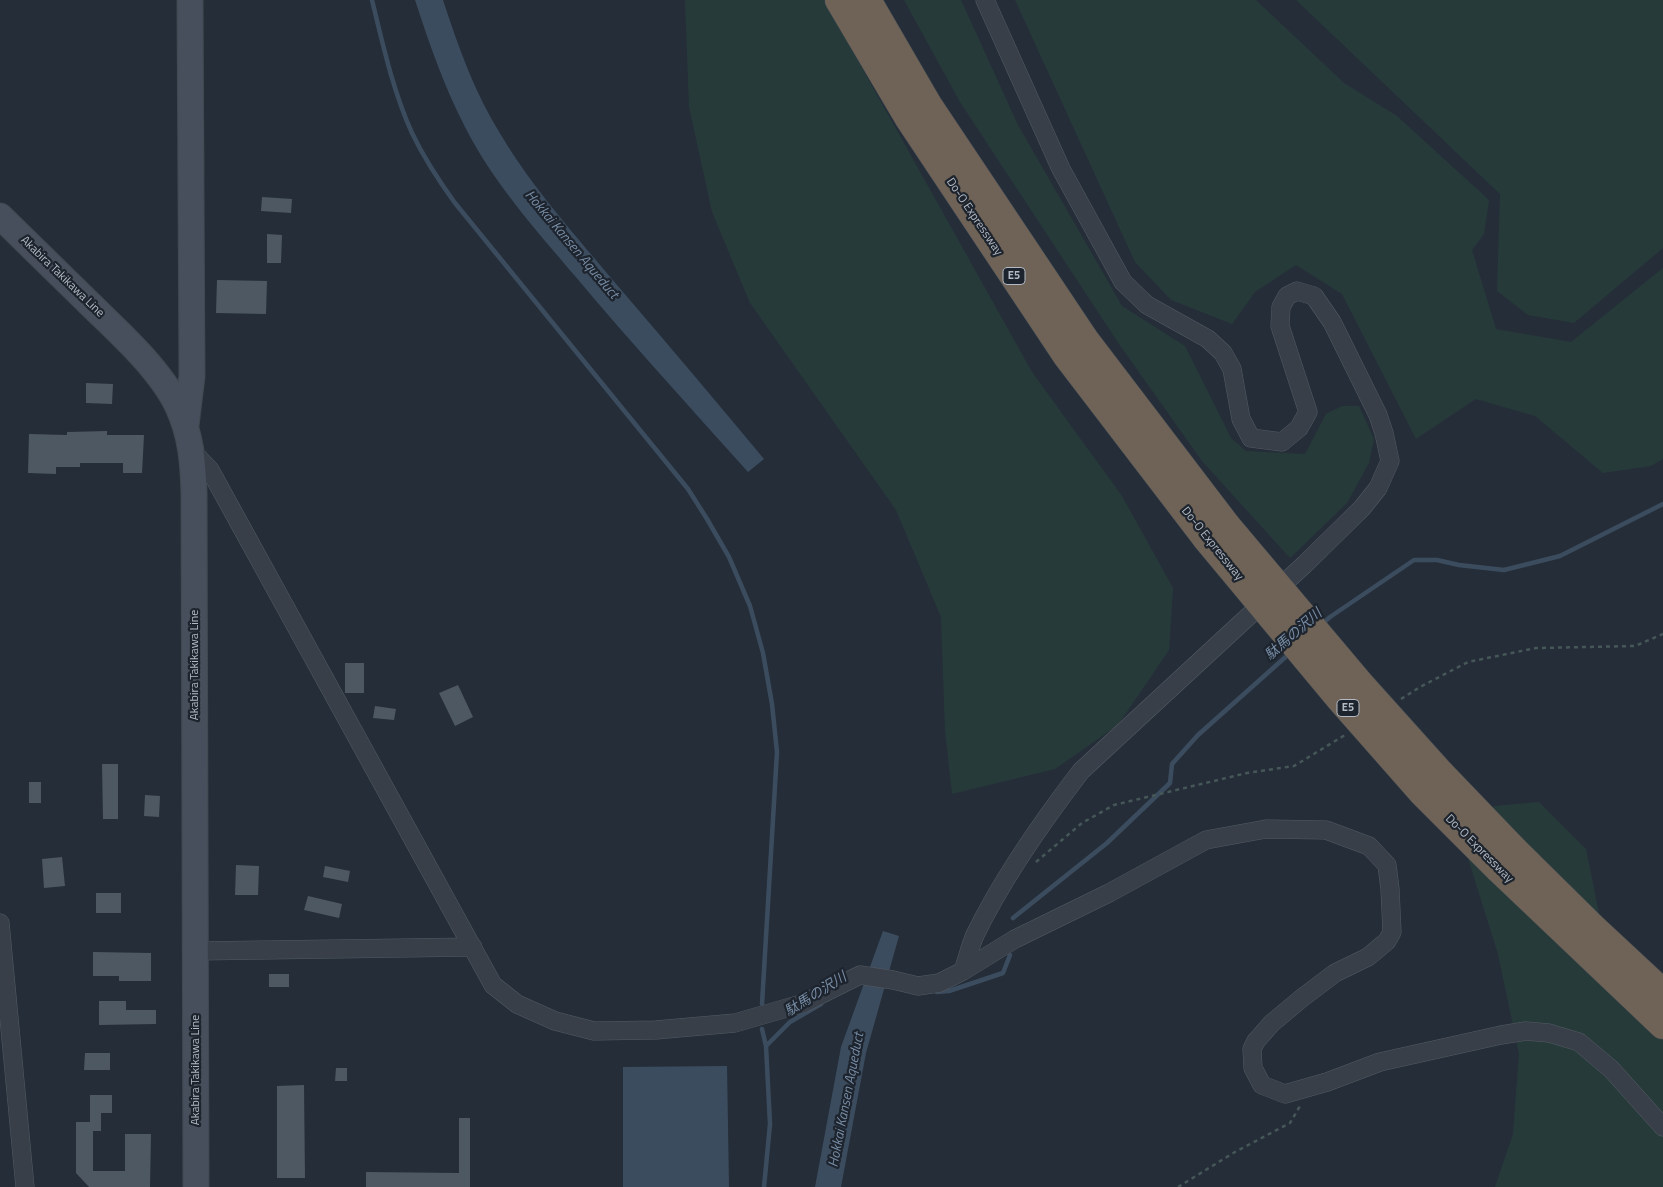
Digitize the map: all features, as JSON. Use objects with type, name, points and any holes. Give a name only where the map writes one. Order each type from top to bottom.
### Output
[{"type":"highway","name":"Do-O Expressway","points":[[840,0],[908,117],[1067,356],[1217,532],[1360,684],[1440,773],[1506,859],[1663,1025]]},
{"type":"highway","name":"Do-O Expressway","points":[[867,0],[928,105],[1085,340],[1217,532]]},
{"type":"highway","name":"Do-O Expressway","points":[[1506,859],[1592,928],[1663,993]]},
{"type":"main road","points":[[189,439],[192,376],[190,0]]},
{"type":"main road","name":"Akabira Takikawa Line","points":[[0,216],[117,330],[156,373],[178,406],[189,439],[194,492],[196,1187]]},
{"type":"street","points":[[963,972],[974,937],[1005,882],[1051,810],[1081,771],[1305,564],[1362,508],[1378,488],[1390,461],[1378,415],[1332,322],[1314,296],[1298,291],[1287,296],[1281,307],[1280,326],[1308,412],[1299,428],[1282,442],[1251,438],[1241,419],[1232,369],[1222,353],[1208,340],[1147,305],[1123,282],[1061,168],[985,0]]},
{"type":"street","points":[[189,439],[210,470],[493,985],[517,1004],[555,1021],[594,1031],[656,1030],[735,1023],[804,1003],[860,975],[918,986],[939,984],[963,972],[1015,939],[1108,893],[1206,840],[1266,828],[1326,830],[1369,846],[1387,865],[1392,932],[1387,941],[1368,957],[1335,973],[1302,998],[1272,1023],[1256,1041],[1252,1049],[1253,1068],[1262,1085],[1285,1094],[1311,1087],[1380,1062],[1500,1035],[1526,1031],[1549,1033],[1579,1042],[1611,1069],[1663,1127]]},
{"type":"street","points":[[0,923],[25,1187]]},
{"type":"street","points":[[196,951],[473,947]]},
{"type":"path","points":[[1396,702],[1468,662],[1536,648],[1635,646],[1663,634]]},
{"type":"path","points":[[1031,866],[1082,823],[1114,805],[1246,773],[1294,766],[1348,733]]},
{"type":"path","points":[[1178,1187],[1235,1152],[1290,1123],[1311,1087]]},
{"type":"shaded area","points":[[685,0],[824,0],[1032,372],[1122,496],[1173,588],[1169,650],[1118,725],[1055,769],[952,794],[945,731],[941,617],[896,510],[750,303],[712,212],[689,107]]},
{"type":"shaded area","points":[[904,0],[961,0],[1018,125],[1122,306],[1185,346],[1231,438],[1246,451],[1305,454],[1326,414],[1342,406],[1359,406],[1374,439],[1369,463],[1347,503],[1290,558],[1202,461],[1119,344],[960,102]]},
{"type":"shaded area","points":[[1015,0],[1256,0],[1344,83],[1397,116],[1489,200],[1484,234],[1472,250],[1496,329],[1571,342],[1663,268],[1663,459],[1651,466],[1603,473],[1535,416],[1476,399],[1416,439],[1342,294],[1296,265],[1255,292],[1232,324],[1171,300],[1135,262]]},
{"type":"shaded area","points":[[1296,0],[1663,0],[1663,248],[1574,323],[1528,315],[1497,291],[1500,194]]},
{"type":"shaded area","points":[[1539,802],[1586,849],[1605,943],[1663,1027],[1663,1187],[1495,1187],[1513,1134],[1519,1054],[1498,954],[1466,852],[1494,806]]},
{"type":"water","name":"Hokkai Kansen Aqueduct","points":[[415,0],[443,0],[475,86],[514,155],[541,194],[571,231],[764,459],[748,472],[596,301],[530,223],[488,167],[450,96]]},
{"type":"water","name":"Hokkai Kansen Aqueduct","points":[[883,931],[899,936],[866,1053],[841,1187],[815,1187],[841,1047]]},
{"type":"water","points":[[727,1066],[729,1187],[623,1187],[623,1067]]},
{"type":"building","points":[[262,197],[292,199],[291,213],[261,211]]},
{"type":"building","points":[[267,234],[282,235],[281,263],[267,263]]},
{"type":"building","points":[[217,280],[267,281],[266,314],[216,313]]},
{"type":"building","points":[[86,383],[113,384],[112,404],[86,403]]},
{"type":"building","points":[[107,431],[107,435],[144,435],[142,473],[123,473],[123,463],[80,463],[80,467],[56,467],[56,474],[28,473],[29,434],[67,435],[67,432]]},
{"type":"building","points":[[345,663],[364,663],[364,693],[345,693]]},
{"type":"building","points":[[458,685],[473,717],[455,726],[439,693]]},
{"type":"building","points":[[375,706],[396,709],[394,720],[373,718]]},
{"type":"building","points":[[102,764],[118,764],[118,819],[103,819]]},
{"type":"building","points":[[29,782],[41,782],[41,803],[29,803]]},
{"type":"building","points":[[145,795],[160,796],[159,817],[144,816]]},
{"type":"building","points":[[62,857],[65,886],[44,888],[42,859]]},
{"type":"building","points":[[236,865],[259,866],[258,895],[235,895]]},
{"type":"building","points":[[325,866],[350,871],[348,882],[323,877]]},
{"type":"building","points":[[96,893],[121,893],[121,913],[96,913]]},
{"type":"building","points":[[308,896],[342,904],[339,918],[304,910]]},
{"type":"building","points":[[93,952],[151,953],[151,981],[119,981],[119,976],[93,976]]},
{"type":"building","points":[[269,974],[289,974],[289,987],[269,987]]},
{"type":"building","points":[[99,1001],[126,1001],[126,1010],[156,1010],[156,1024],[99,1025]]},
{"type":"building","points":[[85,1053],[110,1053],[110,1070],[84,1070]]},
{"type":"building","points":[[336,1068],[347,1068],[347,1081],[335,1081]]},
{"type":"building","points":[[304,1085],[305,1178],[277,1178],[277,1086]]},
{"type":"building","points":[[90,1095],[112,1095],[112,1113],[101,1113],[101,1131],[93,1131],[93,1171],[125,1171],[125,1134],[151,1134],[150,1187],[89,1187],[76,1173],[76,1122],[90,1122]]},
{"type":"building","points":[[459,1118],[470,1118],[470,1187],[366,1187],[366,1172],[459,1173]]},
{"type":"waterway","points":[[372,0],[399,101],[412,133],[432,169],[455,203],[688,489],[729,557],[750,606],[763,653],[772,704],[777,752],[762,1004]]},
{"type":"waterway","name":"駄馬の沢川","points":[[1322,624],[1414,560],[1437,560],[1459,565],[1504,570],[1560,556],[1663,504]]},
{"type":"waterway","name":"駄馬の沢川","points":[[1013,918],[1107,843],[1170,783],[1172,764],[1198,735],[1290,653]]},
{"type":"waterway","name":"駄馬の沢川","points":[[937,992],[949,991],[1003,973],[1010,955]]},
{"type":"waterway","name":"駄馬の沢川","points":[[764,1187],[770,1124],[766,1046],[790,1022],[821,1004]]},
{"type":"waterway","points":[[762,1029],[766,1046]]}]
